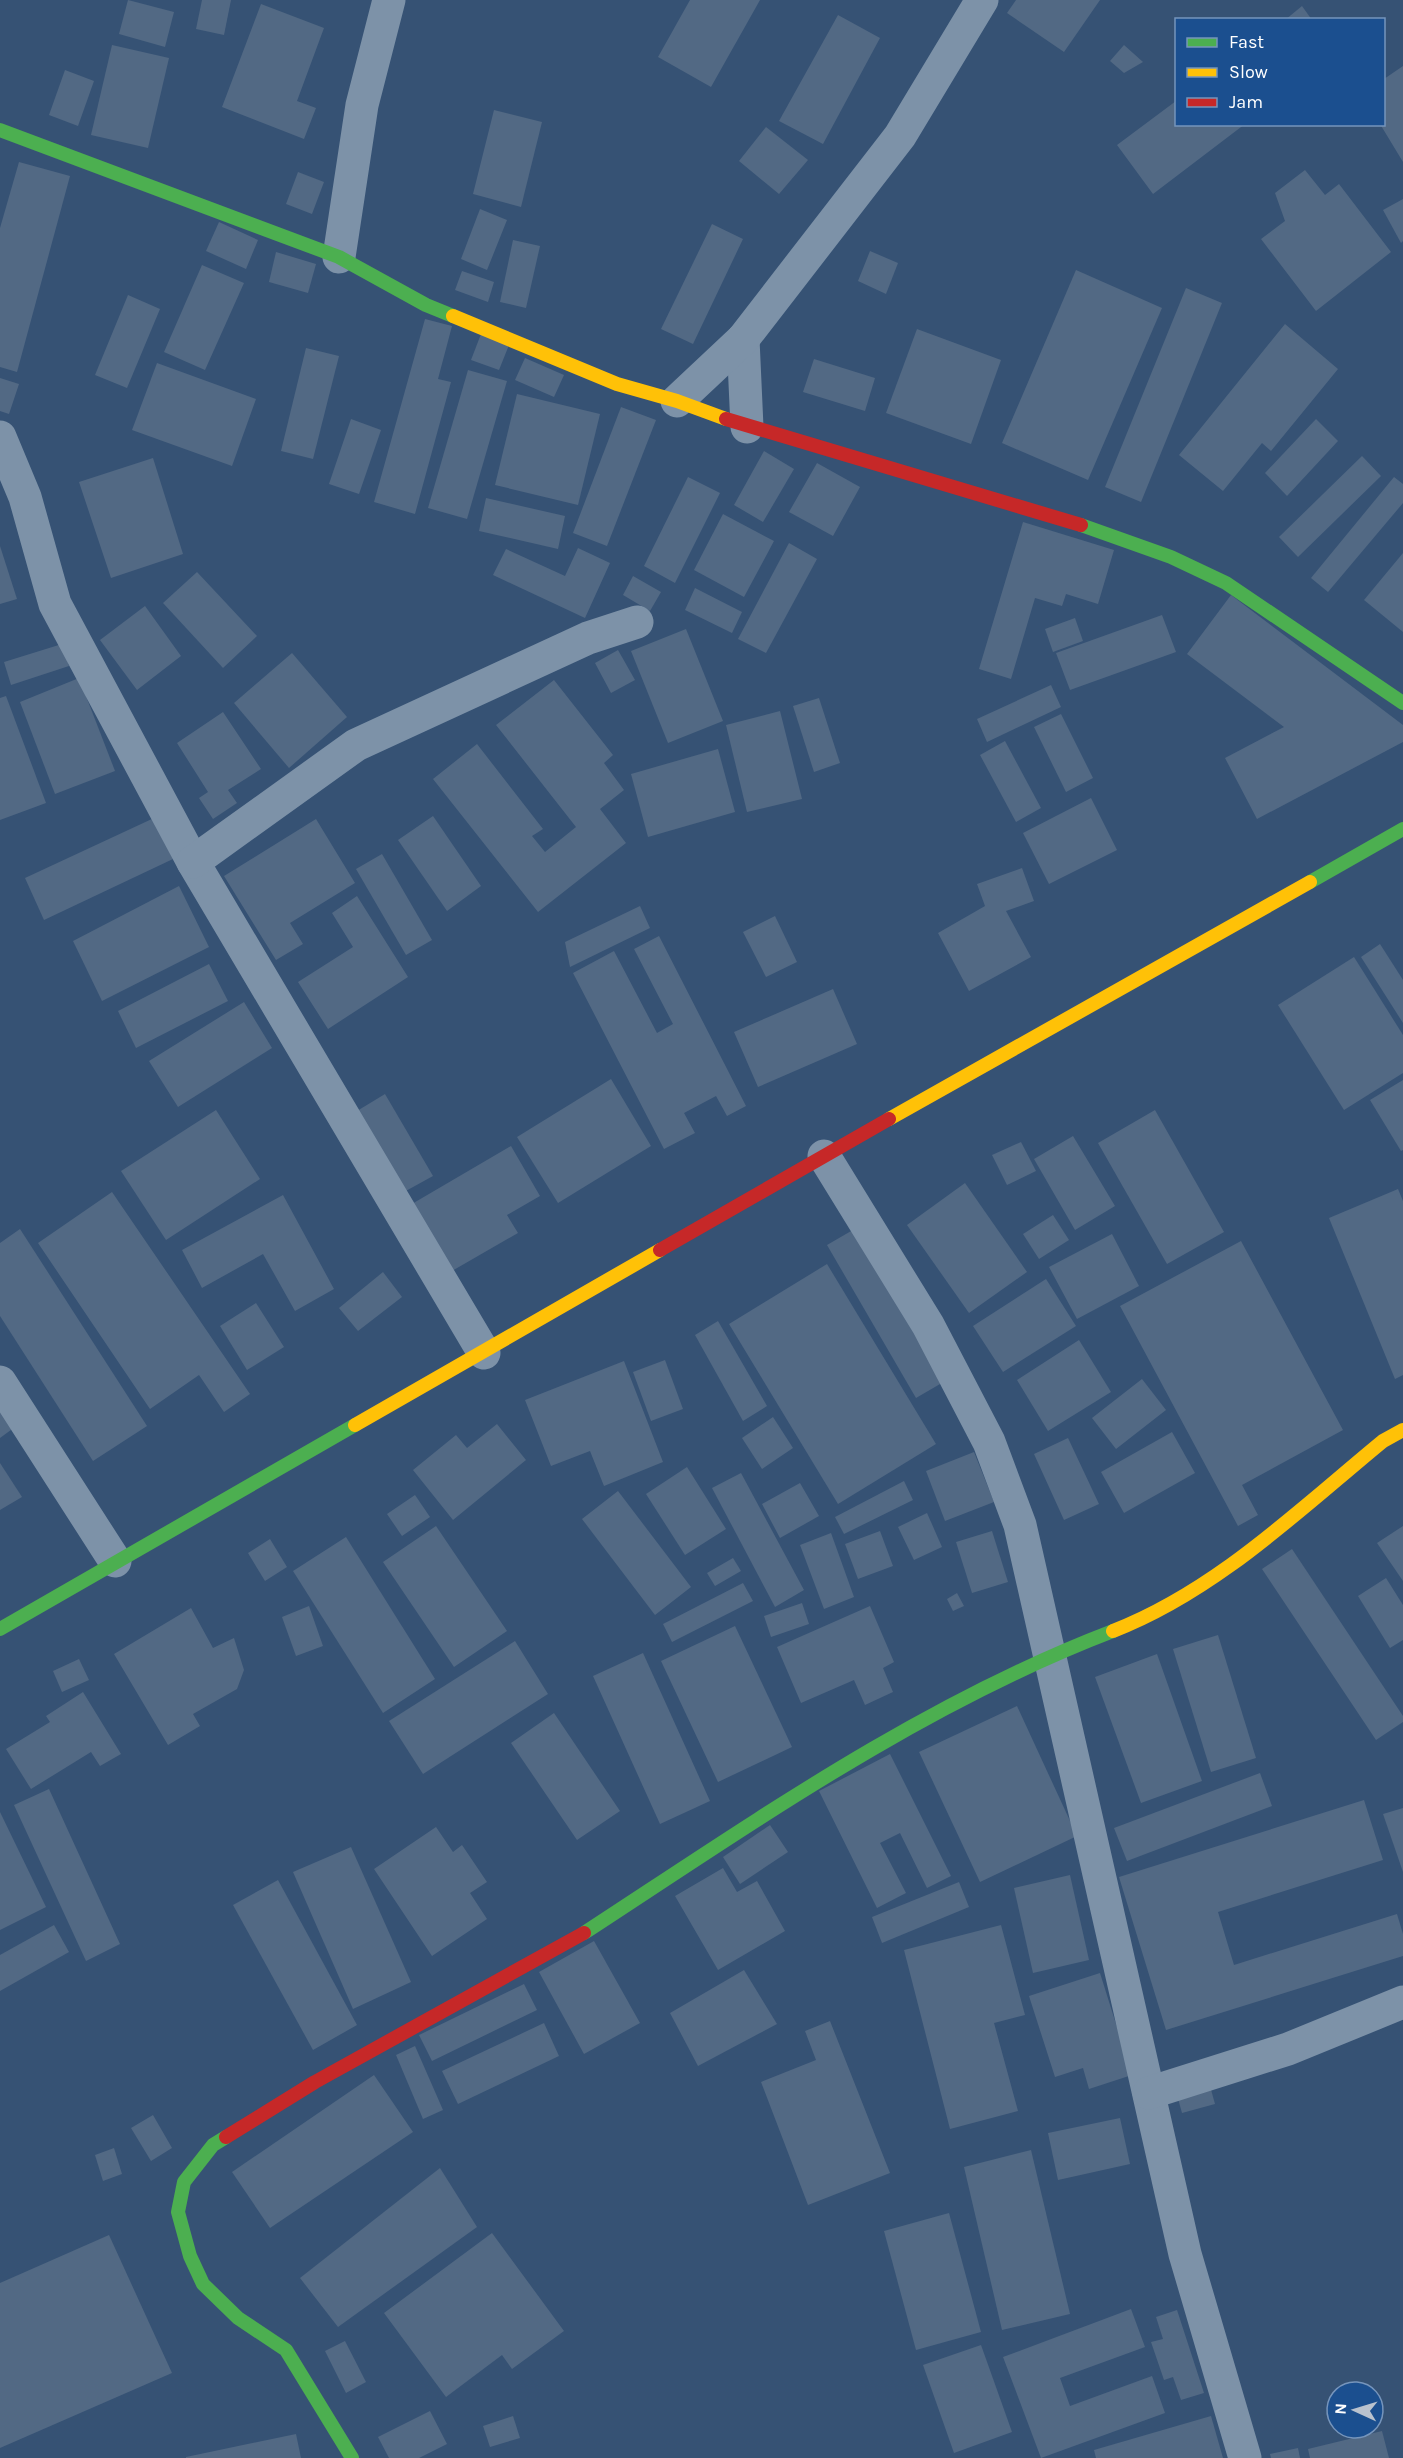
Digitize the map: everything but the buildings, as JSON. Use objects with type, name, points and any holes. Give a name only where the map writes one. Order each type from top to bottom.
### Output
[{"type":"street","points":[[339,257],[362,105],[389,0]]},
{"type":"street","points":[[677,401],[743,339],[900,136],[982,0]]},
{"type":"street","points":[[0,130],[339,257],[426,304],[617,384],[677,401],[747,427],[1103,531],[1171,557],[1226,583],[1403,703]]},
{"type":"street","points":[[743,339],[747,427]]},
{"type":"street","points":[[0,437],[26,497],[55,604],[193,862],[484,1353]]},
{"type":"street","points":[[193,862],[356,745],[588,638],[637,622]]},
{"type":"street","points":[[0,1629],[824,1156],[1403,829]]},
{"type":"street","points":[[824,1156],[928,1325],[988,1442],[1020,1525],[1185,2253],[1245,2458]]},
{"type":"street","points":[[0,1382],[115,1561]]},
{"type":"street","points":[[352,2458],[286,2350],[238,2318],[203,2284],[190,2256],[178,2212],[184,2182],[213,2145],[325,2077],[581,1935],[810,1786],[876,1747],[1050,1655],[1148,1617],[1234,1563],[1383,1441],[1403,1430]]},
{"type":"street","points":[[1149,2093],[1288,2049],[1403,2002]]},
{"type":"traffic: fast","points":[[0,130],[339,257],[426,305],[453,316]]},
{"type":"traffic: fast","points":[[1081,525],[1171,557],[1226,583],[1403,703]]},
{"type":"traffic: fast","points":[[1310,882],[1403,829]]},
{"type":"traffic: fast","points":[[0,1629],[355,1425]]},
{"type":"traffic: fast","points":[[584,1933],[776,1808],[907,1729],[1042,1660],[1113,1631]]},
{"type":"traffic: fast","points":[[226,2137],[213,2145],[184,2182],[178,2212],[190,2256],[203,2284],[238,2318],[286,2350],[352,2458]]},
{"type":"traffic: slow","points":[[453,316],[617,384],[677,401],[726,419]]},
{"type":"traffic: slow","points":[[889,1119],[1310,882]]},
{"type":"traffic: slow","points":[[355,1425],[660,1250]]},
{"type":"traffic: slow","points":[[1113,1631],[1151,1614],[1222,1571],[1288,1521],[1383,1441],[1403,1430]]},
{"type":"traffic: jam","points":[[726,419],[1081,525]]},
{"type":"traffic: jam","points":[[660,1250],[889,1119]]},
{"type":"traffic: jam","points":[[226,2137],[315,2082],[584,1933]]}]
